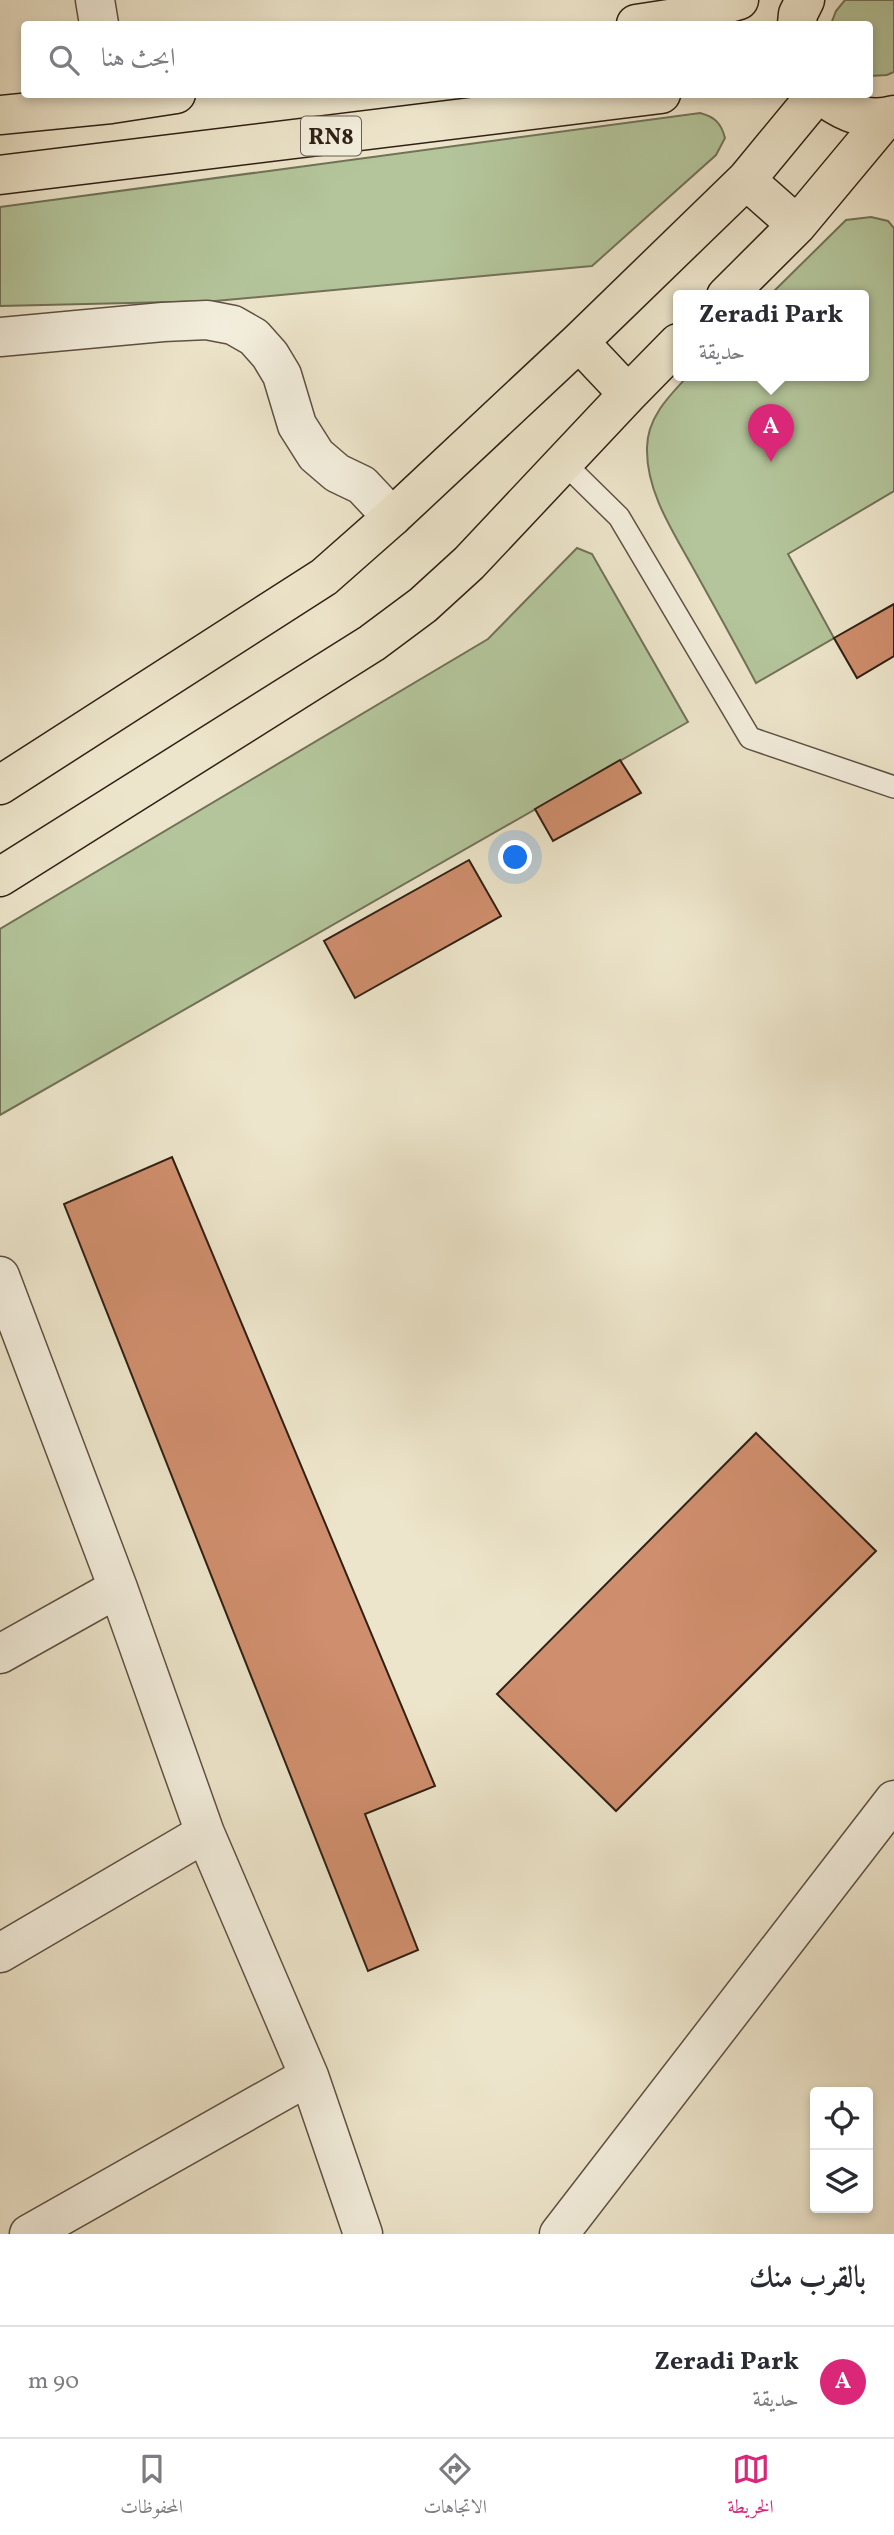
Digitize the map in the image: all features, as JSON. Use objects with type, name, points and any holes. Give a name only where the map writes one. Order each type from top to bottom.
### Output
[{"type":"main road","points":[[683,21],[739,0]]},
{"type":"main road","points":[[797,21],[804,0]]},
{"type":"main road","name":"RN8","points":[[0,175],[629,98]]},
{"type":"main road","points":[[0,785],[324,577],[579,342],[746,180],[815,98]]},
{"type":"main road","points":[[825,98],[850,113],[891,118]]},
{"type":"main road","points":[[0,115],[110,99]]},
{"type":"main road","points":[[732,290],[797,225],[891,118]]},
{"type":"main road","points":[[746,180],[797,225]]},
{"type":"main road","points":[[579,342],[628,394]]},
{"type":"main road","points":[[0,877],[372,643],[423,606],[469,563],[673,348]]},
{"type":"street","points":[[95,0],[98,21]]},
{"type":"street","points":[[0,337],[163,322],[206,320],[233,325],[254,337],[270,355],[282,375],[297,425],[316,455],[337,473],[362,485],[391,517]]},
{"type":"street","points":[[0,1276],[12,1346],[118,1588],[205,1833],[309,2076],[363,2234]]},
{"type":"street","points":[[0,1654],[118,1588]]},
{"type":"street","points":[[559,2234],[894,1800]]},
{"type":"street","points":[[0,1953],[205,1833]]},
{"type":"street","points":[[29,2234],[309,2076]]},
{"type":"lane","points":[[564,462],[619,516],[750,738],[894,787]]},
{"type":"green space","points":[[845,0],[894,0],[894,72],[873,76],[873,21],[832,21]]},
{"type":"green space","points":[[700,113],[717,121],[725,138],[716,155],[592,266],[215,301],[0,306],[0,207]]},
{"type":"green space","points":[[871,217],[888,221],[894,228],[894,491],[788,554],[834,638],[756,683],[664,514],[651,482],[648,437],[660,408],[683,381],[869,381],[869,290],[775,290],[846,220]]},
{"type":"green space","points":[[577,548],[592,554],[688,722],[0,1115],[0,929],[488,639]]},
{"type":"building","points":[[894,604],[894,656],[857,678],[834,638]]},
{"type":"building","points":[[620,760],[641,793],[553,841],[535,809]]},
{"type":"building","points":[[469,860],[501,916],[355,998],[324,941]]},
{"type":"building","points":[[172,1157],[435,1786],[365,1814],[418,1950],[368,1971],[64,1204]]},
{"type":"building","points":[[756,1433],[876,1551],[616,1811],[497,1694]]},
{"type":"place","name":"Zeradi Park","points":[[771,462]]}]
